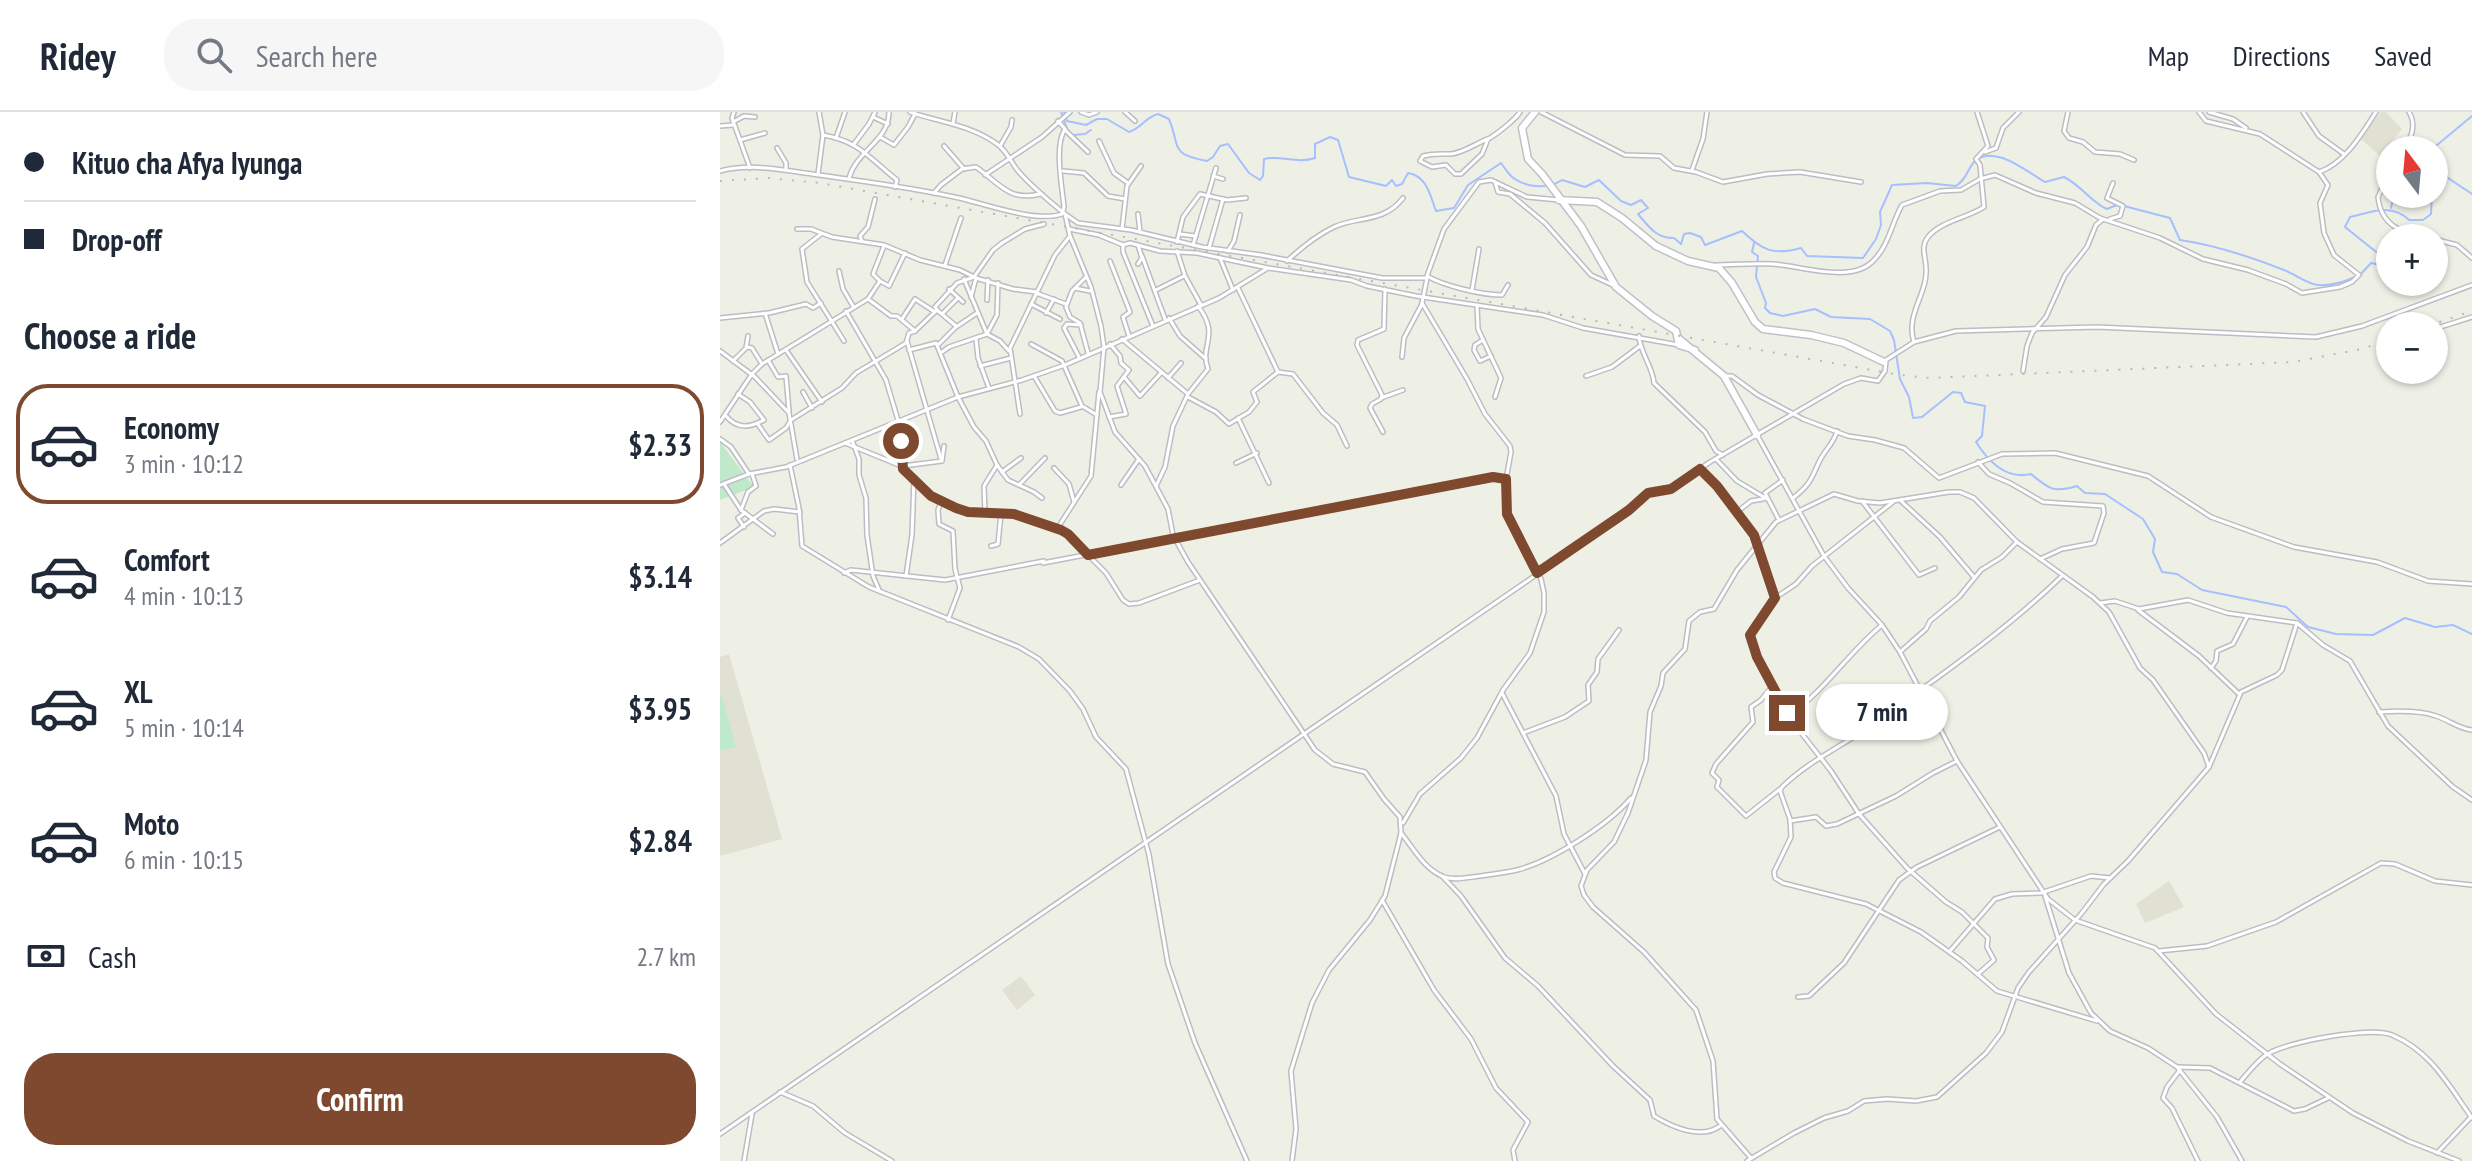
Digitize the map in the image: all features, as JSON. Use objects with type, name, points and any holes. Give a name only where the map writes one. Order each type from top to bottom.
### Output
[{"type":"street","points":[[734,112],[734,123],[750,168]]},
{"type":"street","points":[[818,174],[823,135],[819,112]]},
{"type":"street","points":[[836,138],[845,112]]},
{"type":"street","points":[[849,178],[863,152],[880,137],[888,124],[889,112]]},
{"type":"street","points":[[953,123],[955,112]]},
{"type":"street","points":[[1081,112],[1089,115],[1097,112]]},
{"type":"street","points":[[1125,112],[1135,121]]},
{"type":"street","points":[[1488,139],[1478,159],[1461,174],[1454,173],[1446,165],[1432,167],[1420,161],[1423,156],[1437,152],[1454,153],[1488,139],[1516,119],[1520,112]]},
{"type":"street","points":[[1535,112],[1522,128],[1530,163],[1581,226],[1616,287]]},
{"type":"street","points":[[1541,112],[1625,155],[1660,156],[1674,168],[1723,182],[1793,172],[1861,182]]},
{"type":"street","points":[[1692,171],[1703,139],[1707,112]]},
{"type":"street","points":[[1977,112],[1987,141],[1985,152]]},
{"type":"street","points":[[1914,342],[1912,320],[1927,272],[1925,242],[1940,229],[1983,208],[1980,165],[1976,158],[1996,148],[2002,130],[2019,112]]},
{"type":"street","points":[[2068,112],[2064,131],[2067,136],[2085,143],[2095,152],[2120,154],[2134,160]]},
{"type":"street","points":[[2199,112],[2206,121],[2248,130]]},
{"type":"street","points":[[1402,357],[1403,341],[1422,304],[1427,277],[1449,219],[1463,206],[1479,182],[1495,182],[1527,197],[1597,202],[1656,246],[1693,262],[1783,265],[1811,272],[1844,271],[1868,265],[1882,249],[1902,205],[1940,191],[1961,190],[1980,179],[1998,176],[2036,193],[2079,204],[2106,220],[2160,238],[2203,259],[2248,270],[2302,293],[2352,282],[2359,273],[2338,259],[2326,240],[2320,208],[2328,185],[2319,172],[2233,119],[2209,112]]},
{"type":"street","points":[[2303,112],[2319,136],[2344,154]]},
{"type":"street","points":[[2319,172],[2344,154],[2376,112]]},
{"type":"street","points":[[2409,112],[2413,118],[2410,136]]},
{"type":"street","points":[[880,137],[894,145],[908,127],[912,113],[978,133],[1000,146],[1040,194],[1078,223],[1382,278],[1427,277],[1443,284],[1501,296],[1508,285]]},
{"type":"street","points":[[985,175],[1042,137],[1069,113]]},
{"type":"street","points":[[854,144],[874,114],[888,124]]},
{"type":"street","points":[[720,126],[734,123],[744,116],[755,117]]},
{"type":"street","points":[[1000,146],[1012,120]]},
{"type":"street","points":[[1059,120],[1088,152]]},
{"type":"street","points":[[1057,529],[1091,476],[1104,347],[1092,290],[1064,213],[1059,142],[1065,130]]},
{"type":"street","points":[[740,140],[765,133]]},
{"type":"street","points":[[823,135],[854,144],[897,180],[895,187]]},
{"type":"street","points":[[1099,141],[1114,173],[1129,184]]},
{"type":"street","points":[[944,146],[964,169]]},
{"type":"street","points":[[777,148],[786,163],[786,170]]},
{"type":"street","points":[[1122,229],[1129,184],[1141,166]]},
{"type":"street","points":[[934,193],[964,169],[977,167],[1019,197],[1040,194]]},
{"type":"street","points":[[720,171],[733,168],[786,170],[934,193],[1045,216],[1064,213]]},
{"type":"street","points":[[1193,245],[1216,168]]},
{"type":"street","points":[[1062,172],[1084,173],[1108,196],[1125,199]]},
{"type":"street","points":[[1213,176],[1223,179]]},
{"type":"street","points":[[1495,182],[1497,191],[1510,194],[1551,229],[1591,275],[1616,287],[1652,316],[1676,330],[1679,342]]},
{"type":"street","points":[[2023,371],[2027,346],[2034,329],[2049,312],[2065,275],[2087,247],[2096,225],[2118,217],[2122,211],[2123,206],[2107,196],[2113,183]]},
{"type":"street","points":[[1177,242],[1183,217],[1199,195],[1223,199],[1246,198]]},
{"type":"street","points":[[1287,261],[1332,228],[1375,218],[1396,206],[1403,198]]},
{"type":"street","points":[[862,241],[860,236],[868,227],[875,199]]},
{"type":"street","points":[[1209,248],[1223,199]]},
{"type":"street","points":[[1138,214],[1140,232]]},
{"type":"street","points":[[1228,251],[1234,241],[1240,215]]},
{"type":"street","points":[[945,265],[961,218]]},
{"type":"street","points":[[971,297],[975,277],[993,250],[1025,229],[1044,224]]},
{"type":"street","points":[[797,229],[884,245],[920,260],[945,265],[1013,289],[1055,298],[1066,304],[1070,317],[1081,325]]},
{"type":"street","points":[[1069,229],[1099,235],[1123,245],[1354,280],[1423,297],[1543,315],[1580,327],[1679,342],[1695,350],[1724,376],[1824,556],[1882,625],[1900,652],[1957,761],[2044,893],[2075,920],[2159,951],[2216,1014],[2328,1097],[2364,1120],[2459,1161]]},
{"type":"street","points":[[822,233],[802,249],[807,282],[844,341]]},
{"type":"street","points":[[1179,234],[1197,236]]},
{"type":"street","points":[[1010,352],[1057,252],[1070,236]]},
{"type":"street","points":[[2448,243],[2457,245],[2472,258]]},
{"type":"street","points":[[884,245],[873,274],[889,286],[905,253]]},
{"type":"street","points":[[1123,245],[1123,253],[1153,326]]},
{"type":"street","points":[[1138,245],[1167,319],[1180,336],[1206,359]]},
{"type":"street","points":[[1472,290],[1479,249]]},
{"type":"street","points":[[1156,486],[1165,467],[1173,426],[1188,396],[1208,368],[1208,320],[1185,276],[1177,251]]},
{"type":"street","points":[[1138,264],[1142,256]]},
{"type":"street","points":[[1220,258],[1278,372]]},
{"type":"street","points":[[1110,261],[1130,312],[1123,317],[1129,336]]},
{"type":"street","points":[[1712,265],[1726,275],[1745,308],[1763,329],[1844,343],[1884,362]]},
{"type":"street","points":[[773,534],[743,512],[722,484],[790,465],[958,397],[1014,383],[1065,365],[1236,289],[1268,268]]},
{"type":"street","points":[[839,271],[843,289],[853,306]]},
{"type":"street","points":[[1156,290],[1185,276]]},
{"type":"street","points":[[941,459],[907,335],[936,311],[935,307],[949,289],[964,279],[975,277]]},
{"type":"street","points":[[1066,304],[1086,277]]},
{"type":"street","points":[[964,279],[987,334],[1000,341],[1010,352],[1020,414]]},
{"type":"street","points":[[987,300],[988,280]]},
{"type":"street","points":[[720,422],[762,364],[868,299],[880,281]]},
{"type":"street","points":[[942,352],[987,334],[997,315],[998,283]]},
{"type":"street","points":[[1884,362],[1914,342],[1956,331],[2097,327],[2316,337],[2362,326],[2472,285]]},
{"type":"street","points":[[1075,288],[1092,290]]},
{"type":"street","points":[[949,289],[963,302]]},
{"type":"street","points":[[1381,398],[1357,343],[1384,329],[1385,289]]},
{"type":"street","points":[[987,294],[998,296]]},
{"type":"street","points":[[942,314],[958,298]]},
{"type":"street","points":[[1046,313],[1055,298]]},
{"type":"street","points":[[868,299],[891,316],[902,319],[915,331]]},
{"type":"street","points":[[902,319],[915,299],[942,314],[956,327]]},
{"type":"street","points":[[720,318],[806,304],[813,308],[821,303]]},
{"type":"street","points":[[1031,304],[1060,319]]},
{"type":"street","points":[[1292,1161],[1296,1129],[1291,1071],[1312,1003],[1329,970],[1370,920],[1382,900],[1402,827],[1420,794],[1472,745],[1502,693],[1526,661],[1541,625],[1544,593],[1507,514],[1506,479],[1510,446],[1488,420],[1422,304]]},
{"type":"street","points":[[1477,305],[1477,326],[1501,378],[1495,397]]},
{"type":"street","points":[[846,311],[882,371],[899,421],[903,468]]},
{"type":"street","points":[[765,313],[778,354]]},
{"type":"street","points":[[938,345],[956,327],[977,313]]},
{"type":"street","points":[[2448,325],[2472,317]]},
{"type":"street","points":[[1081,325],[1066,325],[1064,330],[1076,334],[1088,353]]},
{"type":"street","points":[[1079,358],[1076,334],[1081,325]]},
{"type":"street","points":[[733,361],[746,347],[748,336]]},
{"type":"street","points":[[1639,336],[1654,383],[1705,432],[1716,451],[1723,455]]},
{"type":"street","points":[[976,339],[980,366],[989,388]]},
{"type":"street","points":[[1122,339],[1188,396],[1216,412],[1227,424],[1256,404],[1253,392],[1278,372],[1293,374],[1317,406],[1337,425],[1347,446]]},
{"type":"street","points":[[1483,340],[1475,345],[1476,355],[1480,361],[1491,356]]},
{"type":"street","points":[[757,423],[769,440],[786,428],[791,420],[842,388],[856,373],[907,341]]},
{"type":"street","points":[[909,350],[935,342],[938,345],[958,397],[997,465],[1008,480],[1042,498]]},
{"type":"street","points":[[1031,344],[1065,365],[1082,406],[1097,415]]},
{"type":"street","points":[[1109,417],[1126,414],[1117,387],[1128,369],[1110,344]]},
{"type":"street","points":[[1586,376],[1617,364],[1640,346]]},
{"type":"street","points":[[746,347],[752,348],[762,364]]},
{"type":"street","points":[[786,350],[822,402]]},
{"type":"street","points":[[720,351],[752,374],[789,413]]},
{"type":"street","points":[[980,366],[1012,357]]},
{"type":"street","points":[[768,360],[778,377],[786,377],[797,461]]},
{"type":"street","points":[[720,1134],[1629,510],[1648,493],[1671,489],[1716,459],[1850,381],[1861,378],[1878,381],[1885,371],[1884,362]]},
{"type":"street","points":[[1168,378],[1181,363]]},
{"type":"street","points":[[1124,377],[1140,396],[1161,373]]},
{"type":"street","points":[[1034,376],[1055,411],[1060,413],[1082,406]]},
{"type":"street","points":[[1724,376],[1731,376],[1792,415],[1848,436],[1904,448],[1939,478],[2002,454],[2052,453],[2140,473],[2157,481],[2195,509],[2262,537],[2303,549],[2377,562],[2428,581],[2472,584]]},
{"type":"street","points":[[1099,389],[1115,432],[1139,459],[1169,511],[1174,537],[1315,750],[1329,762],[1365,772],[1400,817],[1402,827]]},
{"type":"street","points":[[1383,432],[1370,408],[1381,398],[1403,390]]},
{"type":"street","points":[[803,392],[812,408]]},
{"type":"street","points":[[725,412],[737,426],[764,420],[748,400],[738,394]]},
{"type":"street","points":[[1238,418],[1269,483]]},
{"type":"street","points":[[1793,498],[1814,478],[1819,462],[1837,431]]},
{"type":"street","points":[[720,439],[731,447],[756,486],[748,492],[743,512],[738,518],[744,527]]},
{"type":"street","points":[[852,440],[866,498],[867,535],[873,572],[882,593]]},
{"type":"street","points":[[845,443],[903,468],[941,502],[968,512],[1017,515],[1068,534],[1106,573],[1123,600],[1132,604],[1200,580]]},
{"type":"street","points":[[903,468],[942,461],[944,446]]},
{"type":"street","points":[[1236,463],[1257,453]]},
{"type":"street","points":[[1002,472],[1021,458]]},
{"type":"street","points":[[1019,485],[1045,458]]},
{"type":"street","points":[[1121,485],[1139,459]]},
{"type":"street","points":[[1716,459],[1737,481],[1767,499],[1779,520]]},
{"type":"street","points":[[1978,462],[1989,474],[2043,502],[2067,506],[2100,505],[2104,508],[2094,543],[2062,549],[2040,559]]},
{"type":"street","points":[[790,465],[800,512],[802,546],[882,593],[1039,659],[1070,691],[1100,742],[1125,766],[1146,842],[1162,940],[1171,974],[1195,1043],[1247,1161]]},
{"type":"street","points":[[985,513],[984,486],[997,465]]},
{"type":"street","points":[[1054,468],[1069,484],[1074,502]]},
{"type":"street","points":[[1700,469],[1754,535],[1775,598]]},
{"type":"street","points":[[844,573],[849,570],[941,580],[959,578],[1493,477],[1506,479]]},
{"type":"street","points":[[906,576],[912,535],[914,478]]},
{"type":"street","points":[[1767,499],[1767,491],[1783,480]]},
{"type":"street","points":[[2209,767],[2204,753],[2153,680],[2140,668],[2109,612],[2017,542],[1978,502],[1964,493],[1949,492],[1893,502],[1862,501],[1832,494],[1779,520],[1733,576],[1713,610],[1700,612],[1689,621],[1685,649],[1662,674],[1661,686],[1648,719],[1646,760],[1634,795],[1614,842],[1585,874],[1581,886],[1589,902],[1644,952],[1696,1010],[1712,1055],[1717,1090],[1715,1111],[1721,1126],[1737,1139],[1749,1160],[1794,1133],[1868,1100],[1921,1101],[1941,1094],[1993,1045],[2029,972],[2209,767],[2239,694],[2248,686],[2282,670],[2297,623]]},
{"type":"street","points":[[1737,512],[1751,501],[1767,499]]},
{"type":"street","points":[[1862,501],[1919,575],[1935,568]]},
{"type":"street","points":[[1901,501],[1940,537],[1974,577]]},
{"type":"street","points":[[941,502],[939,524],[953,531],[960,593],[948,620]]},
{"type":"street","points":[[1893,502],[1775,598],[1750,632],[1757,657],[1788,716],[1859,814],[1910,871],[1988,938],[1987,947],[1994,959],[1977,975]]},
{"type":"street","points":[[720,543],[751,519],[771,509],[800,512]]},
{"type":"street","points":[[991,546],[998,544],[1001,513]]},
{"type":"street","points":[[1900,652],[1959,597],[1981,570],[2002,557],[2017,542]]},
{"type":"street","points":[[1773,685],[1759,702],[1751,706],[1753,722],[1716,764],[1712,773],[1719,780],[1717,787],[1746,816],[1820,758],[1920,691],[2020,614],[2062,576]]},
{"type":"street","points":[[2100,603],[2113,600],[2137,609],[2239,694]]},
{"type":"street","points":[[2137,609],[2188,600],[2227,613],[2297,623],[2323,645],[2350,661],[2388,726],[2453,787],[2472,800]]},
{"type":"street","points":[[2211,668],[2217,651],[2233,644],[2247,617]]},
{"type":"street","points":[[1788,716],[1808,703],[1882,625]]},
{"type":"street","points":[[1523,733],[1569,715],[1589,701],[1589,683],[1597,672],[1598,659],[1619,630]]},
{"type":"street","points":[[1502,693],[1558,800],[1563,828],[1585,874]]},
{"type":"street","points":[[2379,712],[2429,714],[2472,730]]},
{"type":"street","points":[[1790,821],[1816,817],[1830,826],[1859,814],[1957,761]]},
{"type":"street","points":[[1780,789],[1790,821],[1790,841],[1774,868],[1777,880],[1859,902],[1879,911],[1921,932],[1997,991],[2097,1021],[2116,1034],[2148,1048],[2179,1068],[2217,1117],[2242,1161]]},
{"type":"street","points":[[1442,876],[1463,878],[1516,870],[1596,831],[1634,795]]},
{"type":"street","points":[[1798,997],[1809,996],[1844,963],[1896,882],[1910,871],[2000,827]]},
{"type":"street","points":[[1401,833],[1427,867],[1442,876],[1461,896],[1505,958],[1538,986],[1613,1066],[1650,1100],[1654,1116],[1679,1127],[1705,1133],[1721,1126]]},
{"type":"street","points":[[2159,951],[2207,946],[2276,922],[2381,863],[2395,864],[2435,881],[2472,885]]},
{"type":"street","points":[[1949,953],[1989,904],[2000,897],[2044,893],[2091,876],[2110,878]]},
{"type":"street","points":[[2044,893],[2069,973],[2097,1021]]},
{"type":"street","points":[[1382,900],[1434,990],[1471,1039],[1498,1091],[1527,1120],[1527,1127],[1513,1150],[1515,1161]]},
{"type":"street","points":[[2240,1082],[2267,1054],[2332,1036],[2390,1033],[2439,1069],[2472,1117],[2437,1153]]},
{"type":"street","points":[[2179,1068],[2210,1068],[2294,1111],[2328,1097]]},
{"type":"street","points":[[2179,1068],[2163,1098],[2172,1108],[2198,1161]]},
{"type":"street","points":[[780,1092],[813,1106],[845,1133],[892,1161]]},
{"type":"street","points":[[744,1161],[752,1111]]},
{"type":"shaded area","points":[[2381,112],[2386,112],[2402,129],[2396,136],[2376,136],[2376,152],[2360,138]]},
{"type":"shaded area","points":[[729,654],[782,839],[720,856],[720,657]]},
{"type":"shaded area","points":[[2169,881],[2184,907],[2145,923],[2136,904]]},
{"type":"shaded area","points":[[1021,976],[1035,995],[1017,1010],[1002,990]]},
{"type":"green space","points":[[720,442],[754,487],[720,500]]},
{"type":"green space","points":[[720,697],[736,747],[720,751]]},
{"type":"waterway","points":[[1061,112],[1068,131]]},
{"type":"waterway","points":[[1064,112],[1067,121],[1086,125],[1097,119],[1107,119],[1129,132],[1158,114],[1169,119],[1178,148],[1187,156],[1207,161],[1220,146],[1228,144],[1249,173],[1260,180],[1264,159],[1315,158],[1315,144],[1330,137],[1338,140],[1349,177],[1386,186],[1392,180],[1396,186],[1402,184],[1408,173],[1414,175],[1427,187],[1436,211],[1454,208],[1468,185],[1501,163],[1513,178],[1532,186],[1551,185],[1562,180],[1585,187],[1599,180],[1621,201],[1631,205],[1641,200],[1648,208],[1638,214],[1653,231],[1674,238],[1681,244],[1684,234],[1701,237],[1705,245],[1742,231],[1768,250],[1801,248],[1807,256],[1863,258],[1876,239],[1881,225],[1880,212],[1892,185],[1927,183],[1956,186],[1975,161],[1983,157],[2011,161],[2045,182],[2064,177],[2107,209],[2117,205]]},
{"type":"waterway","points":[[2448,136],[2472,116]]},
{"type":"waterway","points":[[1073,135],[1091,130]]},
{"type":"waterway","points":[[2448,178],[2472,194]]},
{"type":"waterway","points":[[2124,206],[2170,218],[2180,240],[2246,256],[2314,284],[2333,284],[2355,277]]},
{"type":"waterway","points":[[2361,274],[2371,263],[2380,265],[2380,255],[2345,227],[2350,217],[2388,210],[2409,220],[2423,220],[2431,214],[2431,208]]},
{"type":"waterway","points":[[1754,243],[1752,252],[1758,256],[1756,277],[1765,308],[1770,313],[1783,316],[1815,309],[1831,317],[1870,319],[1890,331],[1900,379],[1909,397],[1913,418],[1922,417],[1953,392],[1961,393],[1965,402],[1985,406],[1982,436],[1976,442],[1992,462],[2006,472],[2031,474],[2052,488],[2077,486],[2085,493],[2105,494],[2143,519],[2155,539],[2153,552],[2162,572],[2177,574],[2202,590],[2286,607],[2308,627],[2336,634],[2373,635],[2405,618],[2435,627],[2453,625],[2472,634]]},
{"type":"railway","points":[[720,181],[768,178],[820,183],[1930,378],[2293,362],[2376,344]]},
{"type":"railway","points":[[2448,319],[2472,311]]},
{"type":"route","points":[[901,441],[903,469],[934,498],[963,510],[1014,514],[1061,530],[1088,555],[1493,477],[1506,479],[1507,514],[1537,573],[1629,510],[1648,493],[1671,489],[1700,469],[1717,486],[1756,539],[1775,598],[1750,635],[1757,657],[1787,713]]}]
